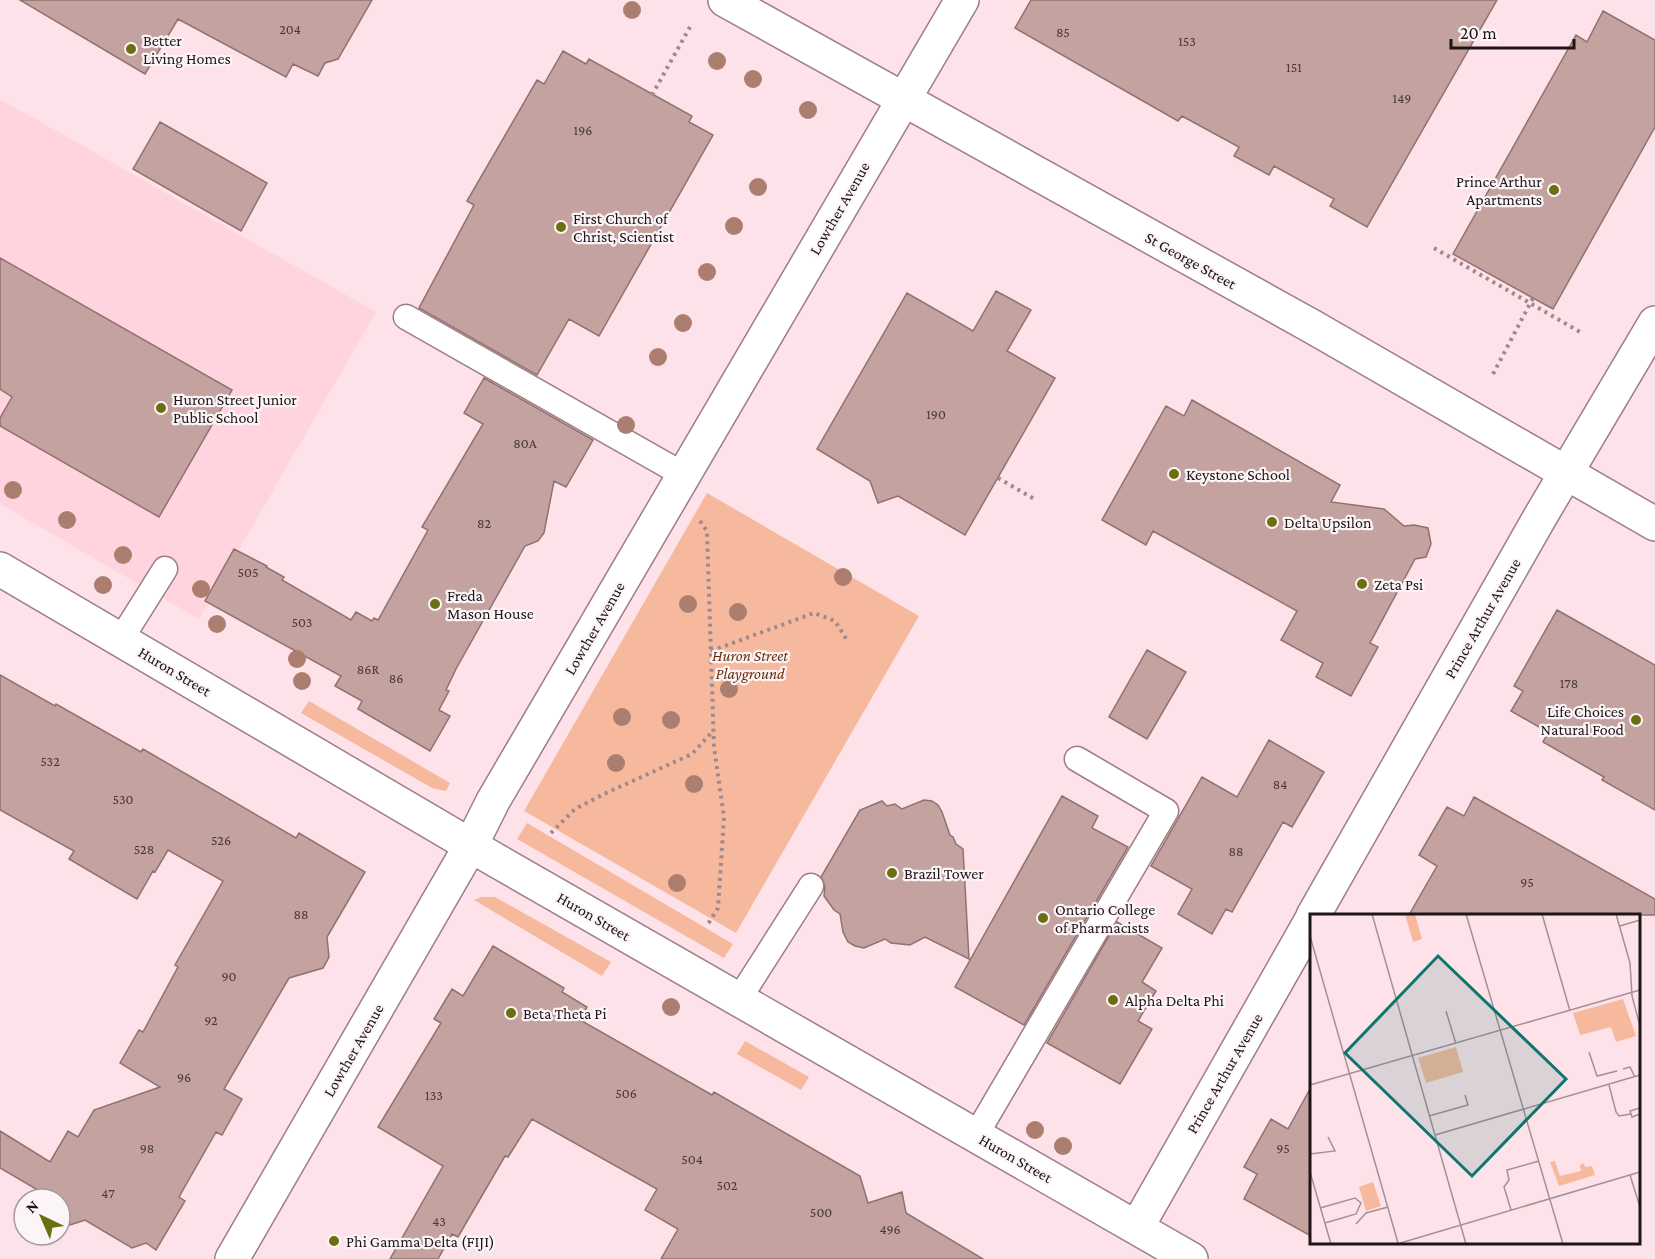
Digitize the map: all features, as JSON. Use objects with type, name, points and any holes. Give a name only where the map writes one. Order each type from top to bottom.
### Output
[{"type":"street","name":"St George Street","points":[[725,0],[1204,266],[1655,524]]},
{"type":"street","name":"Lowther Avenue","points":[[232,1259],[471,845],[499,791],[962,0]]},
{"type":"street","name":"Prince Arthur Avenue","points":[[1314,914],[1540,517],[1655,323]]},
{"type":"street","name":"Huron Street","points":[[0,569],[471,845],[1191,1259]]},
{"type":"street","name":"Prince Arthur Avenue","points":[[1137,1227],[1310,921]]},
{"type":"lane","points":[[406,317],[684,475]]},
{"type":"lane","points":[[121,639],[165,569]]},
{"type":"lane","points":[[976,1135],[1166,811],[1077,759]]},
{"type":"lane","points":[[739,999],[811,886]]},
{"type":"path","points":[[652,95],[690,27]]},
{"type":"path","points":[[1434,248],[1531,300],[1582,333]]},
{"type":"path","points":[[1492,374],[1531,300]]},
{"type":"path","points":[[998,478],[1036,500]]},
{"type":"path","points":[[697,516],[707,531],[714,731],[724,817],[718,908],[708,924]]},
{"type":"path","points":[[711,651],[814,613],[835,621],[847,640]]},
{"type":"path","points":[[551,833],[575,809],[692,754],[714,731]]},
{"type":"shaded area","name":"Huron Street Junior Public School","points":[[0,99],[376,312],[199,619],[0,504]]},
{"type":"green space","name":"Huron Street Playground","points":[[707,493],[919,616],[736,933],[524,811]]},
{"type":"green space","points":[[309,701],[450,783],[446,791],[432,788],[301,713]]},
{"type":"green space","points":[[527,823],[733,944],[724,958],[517,839]]},
{"type":"green space","points":[[482,897],[495,897],[611,962],[602,976],[474,900]]},
{"type":"green space","points":[[745,1041],[809,1077],[801,1090],[737,1054]]},
{"type":"building","points":[[20,0],[372,0],[338,59],[325,63],[318,76],[293,64],[286,77],[178,19],[145,74]]},
{"type":"building","points":[[1031,0],[1497,0],[1367,227],[1330,206],[1334,199],[1274,166],[1269,175],[1234,156],[1239,147],[1182,116],[1178,121],[1015,28]]},
{"type":"building","name":"Prince Arthur Apartments","points":[[1603,11],[1655,40],[1655,127],[1553,309],[1453,254],[1576,35],[1587,42]]},
{"type":"building","name":"First Church of Christ, Scientist","points":[[563,51],[586,64],[589,59],[692,116],[689,122],[713,135],[599,336],[569,319],[537,375],[419,308],[474,205],[467,201],[537,80],[544,84]]},
{"type":"building","points":[[160,122],[267,183],[241,231],[133,169]]},
{"type":"building","points":[[0,258],[232,390],[159,517],[0,426],[0,418],[12,397],[0,389]]},
{"type":"building","points":[[996,291],[1031,310],[1007,351],[1055,378],[965,535],[898,496],[878,503],[870,481],[817,449],[907,293],[973,331]]},
{"type":"building","points":[[484,378],[593,440],[566,487],[554,481],[544,533],[538,541],[525,546],[456,669],[446,690],[449,691],[439,710],[450,716],[430,751],[358,709],[362,701],[335,686],[341,676],[205,601],[234,549],[267,566],[284,577],[282,580],[351,620],[356,612],[372,621],[374,618],[378,620],[428,530],[422,527],[483,424],[464,413]]},
{"type":"building","points":[[1192,400],[1340,485],[1331,502],[1384,509],[1404,526],[1414,525],[1428,528],[1431,544],[1426,557],[1415,559],[1370,643],[1378,647],[1351,696],[1316,677],[1323,663],[1281,640],[1297,611],[1153,531],[1146,545],[1102,520],[1166,406],[1184,416]]},
{"type":"building","points":[[1557,610],[1655,665],[1655,810],[1602,780],[1604,777],[1543,742],[1548,732],[1511,711],[1523,691],[1514,686]]},
{"type":"building","points":[[1147,650],[1186,672],[1147,739],[1109,717]]},
{"type":"building","points":[[0,675],[141,752],[143,749],[296,838],[299,833],[365,872],[327,937],[329,957],[323,968],[289,978],[224,1089],[242,1099],[222,1135],[216,1132],[179,1197],[185,1201],[156,1250],[146,1243],[132,1248],[85,1220],[72,1224],[72,1187],[32,1187],[0,1168],[0,1131],[50,1162],[68,1131],[78,1137],[94,1110],[160,1087],[120,1063],[139,1030],[143,1032],[178,967],[175,965],[223,881],[168,850],[137,899],[69,859],[74,851],[0,810]]},
{"type":"building","points":[[1269,740],[1324,772],[1292,827],[1283,822],[1232,912],[1226,909],[1212,934],[1178,914],[1192,889],[1151,866],[1202,777],[1237,797]]},
{"type":"building","name":"Ontario College of Pharmacists","points":[[1062,796],[1098,816],[1092,828],[1128,847],[1024,1025],[955,987]]},
{"type":"building","points":[[1474,797],[1655,899],[1655,915],[1410,914],[1437,866],[1419,855],[1447,807],[1464,816]]},
{"type":"building","name":"Brazil Tower","points":[[924,800],[938,805],[950,835],[963,849],[969,959],[925,937],[910,945],[891,943],[885,939],[864,948],[855,946],[848,942],[843,932],[840,914],[834,910],[824,896],[825,886],[821,877],[860,810],[882,801],[887,806],[895,804],[902,809]]},
{"type":"building","name":"Alpha Delta Phi","points":[[1117,922],[1162,948],[1142,982],[1156,991],[1138,1021],[1152,1029],[1120,1084],[1047,1043]]},
{"type":"building","points":[[493,946],[564,988],[562,992],[587,1007],[580,1020],[712,1095],[714,1092],[860,1176],[868,1203],[902,1192],[906,1213],[983,1259],[661,1259],[678,1229],[645,1210],[657,1189],[532,1119],[508,1157],[505,1156],[458,1237],[452,1234],[438,1259],[390,1259],[443,1166],[378,1127],[441,1023],[434,1019],[452,989],[463,996]]},
{"type":"building","points":[[1310,1089],[1310,1235],[1244,1199],[1257,1174],[1244,1167],[1271,1119],[1288,1129]]},
{"type":"place","name":"Better Living Homes","points":[[131,49]]},
{"type":"place","name":"Prince Arthur Apartments","points":[[1554,190]]},
{"type":"place","name":"First Church of Christ, Scientist","points":[[561,227]]},
{"type":"place","name":"Huron Street Junior Public School","points":[[161,408]]},
{"type":"place","name":"Keystone School","points":[[1174,474]]},
{"type":"place","name":"Delta Upsilon","points":[[1272,522]]},
{"type":"place","name":"Zeta Psi","points":[[1362,584]]},
{"type":"place","name":"Freda Mason House","points":[[435,604]]},
{"type":"place","name":"Life Choices Natural Food","points":[[1636,720]]},
{"type":"place","name":"Brazil Tower","points":[[892,873]]},
{"type":"place","name":"Ontario College of Pharmacists","points":[[1043,918]]},
{"type":"place","name":"Alpha Delta Phi","points":[[1113,1000]]},
{"type":"place","name":"Beta Theta Pi","points":[[511,1013]]},
{"type":"place","name":"Phi Gamma Delta (FIJI)","points":[[334,1241]]}]
